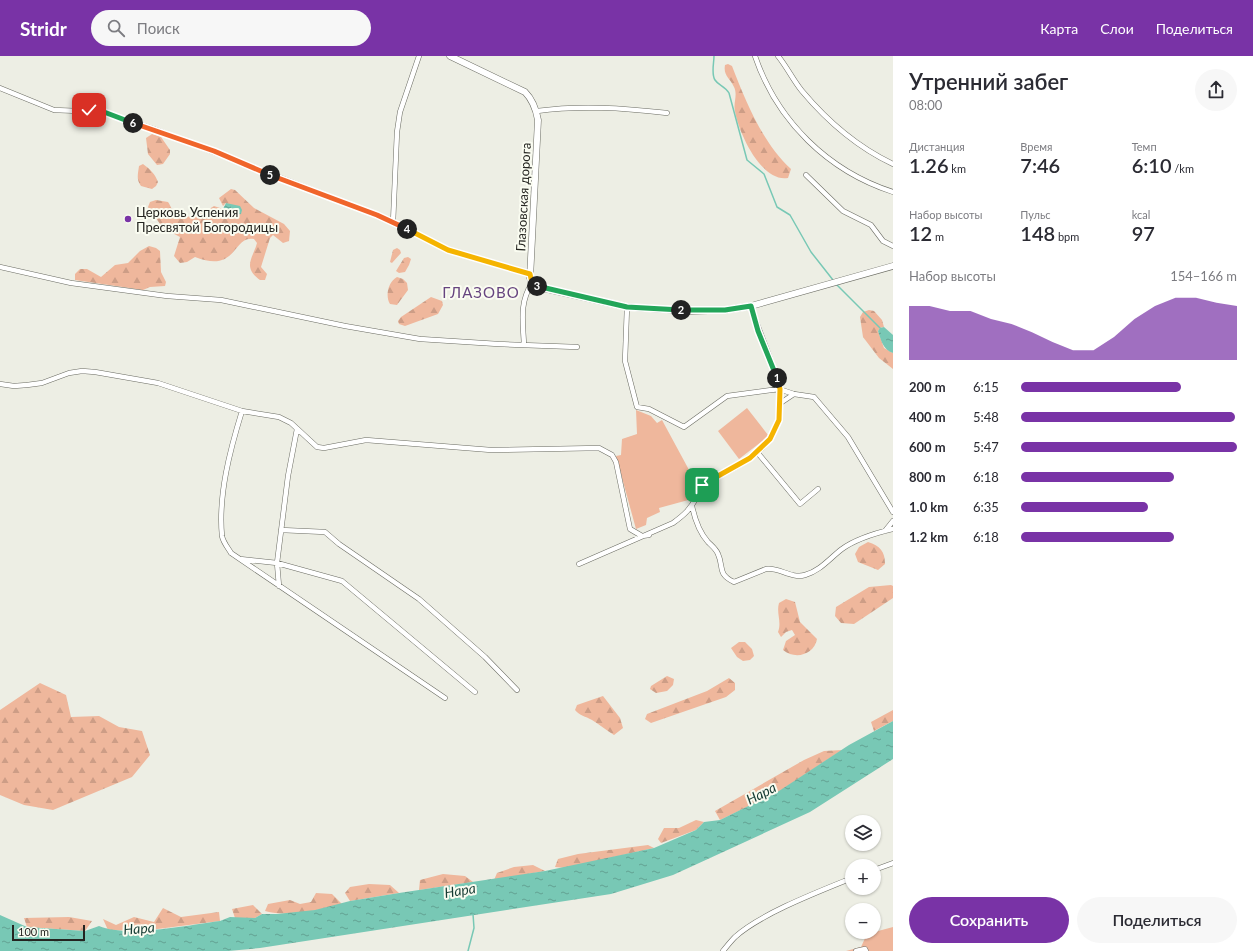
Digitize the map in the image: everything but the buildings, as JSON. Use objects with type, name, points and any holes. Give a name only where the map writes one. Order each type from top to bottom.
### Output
[{"type":"street","points":[[393,223],[397,132],[400,112],[419,56]]},
{"type":"street","name":"Глазовская дорога","points":[[450,56],[525,92],[532,101],[536,111],[538,126],[530,274],[532,283]]},
{"type":"street","points":[[754,56],[774,100],[812,146],[850,171],[880,188],[893,192]]},
{"type":"street","points":[[778,56],[802,90],[848,138],[861,147],[893,164]]},
{"type":"street","points":[[0,88],[54,110],[104,112],[154,129],[393,223],[448,250],[530,274]]},
{"type":"street","points":[[536,111],[578,107],[667,112]]},
{"type":"street","points":[[806,175],[843,211],[871,225],[884,241],[893,246]]},
{"type":"street","points":[[524,345],[522,307],[526,293],[532,283],[538,287],[627,307],[691,311],[725,310],[751,306],[893,266]]},
{"type":"street","points":[[0,267],[71,283],[167,296],[221,300],[345,326],[420,339],[577,347]]},
{"type":"street","points":[[579,564],[649,535],[685,515],[692,506],[702,485],[728,471],[757,452],[770,439],[776,430],[779,420],[780,389],[751,306]]},
{"type":"street","points":[[627,307],[625,361],[636,403],[641,409],[649,409],[684,427],[727,396],[780,389],[794,394],[814,397],[848,437],[893,512]]},
{"type":"street","points":[[0,384],[14,386],[27,385],[42,383],[69,373],[95,372],[158,383],[242,411],[279,417],[297,429],[317,447],[324,448],[366,440],[491,450],[599,448],[612,455],[616,462],[630,529],[642,536],[649,535]]},
{"type":"street","points":[[780,404],[794,394]]},
{"type":"street","points":[[242,411],[232,446],[223,500],[222,538],[231,553],[445,698]]},
{"type":"street","points":[[279,586],[277,564],[291,456],[297,429]]},
{"type":"street","points":[[757,452],[800,504],[818,489]]},
{"type":"street","points":[[692,506],[695,522],[718,554],[720,570],[729,580],[734,582],[771,568],[797,577],[805,575],[818,569],[852,543],[893,529]]},
{"type":"street","points":[[885,531],[893,521]]},
{"type":"street","points":[[281,530],[325,532],[339,544],[423,603],[485,658],[517,690]]},
{"type":"street","points":[[238,558],[277,564],[342,581],[475,692]]},
{"type":"street","points":[[881,867],[893,863]]},
{"type":"street","points":[[723,951],[735,937],[767,916],[845,881]]},
{"type":"street","points":[[856,951],[865,949],[866,951]]},
{"type":"green space","points":[[728,64],[732,66],[749,107],[763,134],[791,169],[788,178],[778,177],[769,172],[752,154],[737,120],[735,111],[736,93],[725,72],[725,65]]},
{"type":"green space","points":[[152,134],[161,137],[170,150],[170,154],[163,164],[157,165],[148,154],[146,138]]},
{"type":"green space","points":[[143,164],[152,172],[158,182],[152,189],[141,186],[138,181],[139,166]]},
{"type":"green space","points":[[231,189],[235,190],[254,208],[284,224],[290,231],[289,241],[283,243],[273,235],[270,238],[261,267],[267,274],[265,280],[260,280],[251,271],[250,262],[257,243],[254,239],[247,239],[227,258],[219,261],[209,261],[195,257],[187,262],[180,263],[174,256],[180,237],[163,228],[148,207],[150,202],[156,200],[168,202],[174,212],[179,216],[184,217],[195,216],[214,206],[223,209],[226,212],[226,203],[223,206],[219,198]]},
{"type":"green space","points":[[149,246],[160,251],[161,272],[166,282],[165,286],[150,287],[143,290],[75,280],[75,274],[80,269],[87,269],[101,277],[115,265],[128,263],[140,251]]},
{"type":"green space","points":[[397,248],[401,253],[392,263],[390,262],[393,250]]},
{"type":"green space","points":[[408,257],[411,259],[405,272],[399,273],[396,271],[404,258]]},
{"type":"green space","points":[[397,277],[403,279],[407,283],[408,290],[397,305],[390,304],[388,301],[388,289],[391,282]]},
{"type":"green space","points":[[431,297],[442,301],[443,305],[438,314],[405,326],[399,324],[398,321],[401,317]]},
{"type":"green space","points":[[869,310],[874,311],[882,320],[884,327],[880,328],[878,331],[884,348],[893,353],[893,369],[879,358],[863,337],[860,317],[863,312]]},
{"type":"green space","points":[[747,408],[768,435],[739,459],[718,431]]},
{"type":"green space","points":[[636,410],[651,416],[657,423],[662,420],[695,481],[695,490],[692,499],[659,508],[660,512],[647,518],[646,525],[636,529],[616,456],[621,455],[622,439],[637,434]]},
{"type":"green space","points":[[868,542],[879,547],[883,552],[885,564],[878,570],[858,562],[855,554],[859,547]]},
{"type":"green space","points":[[893,586],[893,598],[854,624],[841,623],[835,616],[836,607],[869,587]]},
{"type":"green space","points":[[786,599],[795,602],[800,622],[817,639],[812,649],[803,654],[793,655],[783,650],[786,641],[795,635],[792,630],[786,632],[781,637],[778,632],[778,607],[779,603]]},
{"type":"green space","points":[[739,642],[745,642],[752,649],[754,656],[750,660],[743,661],[737,657],[731,648]]},
{"type":"green space","points":[[667,676],[674,679],[673,685],[667,691],[656,693],[650,689],[651,686]]},
{"type":"green space","points":[[729,678],[735,683],[735,690],[726,697],[651,723],[645,719],[647,714],[707,691]]},
{"type":"green space","points":[[40,683],[66,695],[71,717],[99,716],[119,727],[142,731],[150,755],[132,777],[53,810],[24,805],[0,795],[0,710]]},
{"type":"green space","points":[[603,696],[620,718],[623,728],[614,735],[592,720],[579,714],[575,710],[577,705]]},
{"type":"green space","points":[[893,710],[893,721],[874,731],[871,722]]},
{"type":"green space","points":[[842,750],[780,791],[720,820],[715,811],[804,760],[824,751]]},
{"type":"green space","points":[[696,820],[704,822],[696,830],[661,843],[658,839],[664,828],[679,828]]},
{"type":"green space","points":[[648,845],[654,848],[565,868],[555,867],[558,859],[578,854]]},
{"type":"green space","points":[[533,865],[545,871],[494,880],[497,873],[514,867]]},
{"type":"green space","points":[[443,874],[465,876],[473,882],[419,890],[420,880]]},
{"type":"green space","points":[[369,884],[390,885],[399,893],[350,901],[345,893],[350,887]]},
{"type":"green space","points":[[316,893],[332,894],[342,904],[313,911],[284,914],[265,911],[268,904],[290,900],[300,904],[311,902]]},
{"type":"green space","points":[[253,905],[262,914],[255,918],[235,918],[232,909]]},
{"type":"green space","points":[[163,908],[181,917],[219,912],[220,921],[142,931],[108,930],[103,919],[116,925],[134,917],[154,922]]},
{"type":"green space","points":[[69,917],[92,921],[85,931],[27,927],[24,918]]},
{"type":"green space","points":[[893,927],[893,951],[846,951],[861,947],[865,939],[881,939],[881,930]]},
{"type":"water","points":[[226,203],[240,206],[242,210],[241,214],[233,215],[227,212],[223,209]]},
{"type":"water","points":[[884,327],[893,335],[893,353],[887,350],[880,338],[878,331],[880,328]]},
{"type":"water","name":"Нара","points":[[893,721],[893,759],[810,812],[673,875],[611,894],[260,948],[228,951],[0,951],[0,915],[27,927],[85,931],[99,926],[125,931],[158,930],[220,921],[230,917],[255,918],[262,914],[315,910],[350,901],[545,871],[654,848],[696,830],[704,822],[720,820],[779,791],[849,745]]},
{"type":"waterway","points":[[714,56],[714,78],[716,82],[729,93],[747,160],[764,174],[777,207],[790,215],[811,252],[833,280]]},
{"type":"waterway","points":[[837,285],[880,328]]},
{"type":"waterway","points":[[468,951],[474,928],[473,914]]},
{"type":"place","name":"Церковь Успения Пресвятой Богородицы","points":[[128,219]]},
{"type":"district","name":"ГЛАЗОВО","points":[[481,292]]},
{"type":"route","points":[[89,110],[104,112],[214,151],[315,193],[377,215],[457,254],[530,274],[532,283],[538,287],[627,307],[691,311],[725,310],[751,306],[758,331],[775,372],[780,389],[779,420],[776,430],[770,439],[750,458],[702,485]]}]
